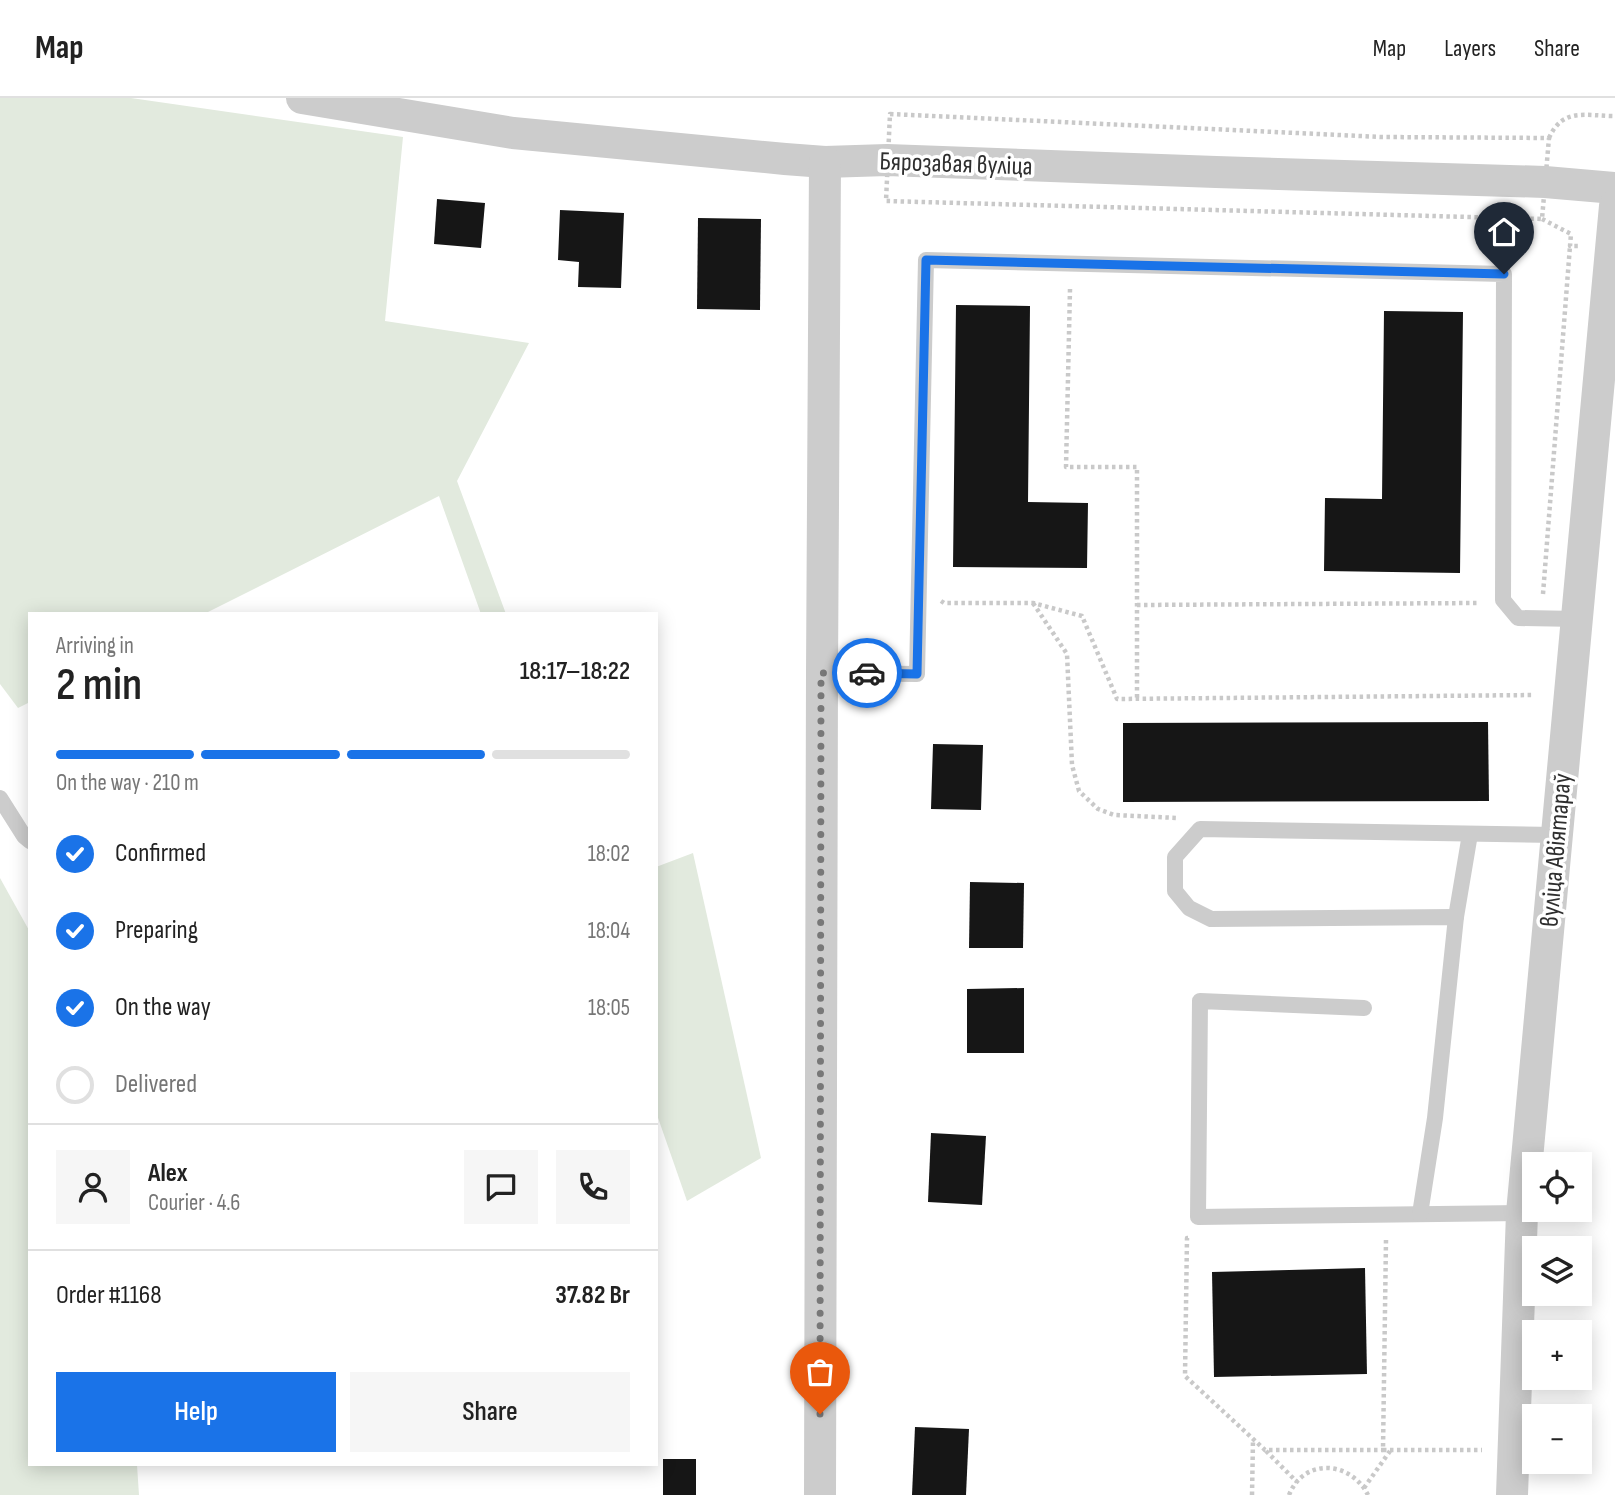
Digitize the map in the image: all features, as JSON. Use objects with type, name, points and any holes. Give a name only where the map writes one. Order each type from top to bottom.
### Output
[{"type":"street","name":"Бярозавая вуліца","points":[[302,98],[513,133],[705,153],[825,162],[887,160],[1545,182],[1615,188]]},
{"type":"street","points":[[820,1495],[825,162]]},
{"type":"street","name":"вуліца Авіятараў","points":[[1527,1152],[1615,206]]},
{"type":"street","name":"вуліца Авіятараў","points":[[1512,1495],[1522,1213]]},
{"type":"lane","points":[[821,673],[917,674],[926,260],[1504,274],[1503,600],[1518,618],[1577,619]]},
{"type":"lane","points":[[0,798],[28,839]]},
{"type":"lane","points":[[1456,917],[1211,919],[1189,908],[1175,891],[1175,857],[1200,828],[1556,835]]},
{"type":"lane","points":[[1420,1214],[1435,1118],[1456,917],[1470,834]]},
{"type":"lane","points":[[1364,1009],[1200,1001],[1198,1217],[1522,1213]]},
{"type":"path","points":[[1549,138],[1555,125],[1568,116],[1615,117]]},
{"type":"path","points":[[1541,619],[1570,246]]},
{"type":"path","points":[[1070,263],[1066,467],[1137,467],[1137,698]]},
{"type":"path","points":[[938,597],[944,603],[1033,603],[1082,616],[1117,699],[1534,695],[1535,683]]},
{"type":"path","points":[[1033,603],[1067,654],[1072,765],[1079,791],[1098,808],[1114,815],[1188,818]]},
{"type":"path","points":[[1137,605],[1485,603]]},
{"type":"path","points":[[1383,1450],[1386,1214]]},
{"type":"path","points":[[1200,1238],[1187,1238],[1185,1376],[1297,1482]]},
{"type":"path","points":[[1252,1495],[1253,1439]]},
{"type":"path","points":[[1265,1450],[1513,1450]]},
{"type":"path","points":[[1364,1488],[1390,1450]]},
{"type":"path","points":[[1289,1495],[1301,1477],[1327,1468],[1341,1469],[1353,1475],[1368,1495]]},
{"type":"shaded area","points":[[0,98],[131,98],[403,137],[385,321],[529,343],[457,481],[505,612],[480,612],[439,496],[208,612],[28,612],[28,703],[18,708],[0,684]]},
{"type":"shaded area","points":[[693,853],[761,1158],[687,1201],[658,1118],[658,866]]},
{"type":"shaded area","points":[[0,878],[28,928],[28,1466],[137,1466],[139,1495],[0,1495]]},
{"type":"building","points":[[437,199],[485,203],[481,248],[434,244]]},
{"type":"building","points":[[560,210],[624,213],[621,288],[578,287],[579,262],[558,260]]},
{"type":"building","points":[[698,218],[761,219],[760,310],[697,309]]},
{"type":"building","points":[[956,305],[1030,306],[1028,502],[1088,503],[1087,568],[953,567]]},
{"type":"building","points":[[1384,311],[1463,312],[1460,573],[1324,571],[1325,498],[1382,499]]},
{"type":"building","points":[[1488,722],[1489,801],[1123,802],[1123,723]]},
{"type":"building","points":[[933,744],[983,745],[981,810],[931,809]]},
{"type":"building","points":[[970,882],[1024,883],[1023,948],[969,948]]},
{"type":"building","points":[[1024,988],[1024,1053],[967,1053],[967,989]]},
{"type":"building","points":[[931,1133],[986,1136],[982,1205],[928,1202]]},
{"type":"building","points":[[1365,1268],[1367,1374],[1214,1377],[1212,1272]]},
{"type":"building","points":[[915,1427],[969,1429],[966,1495],[912,1495]]},
{"type":"building","points":[[663,1459],[696,1459],[696,1495],[663,1495]]},
{"type":"way so far","points":[[820,1414],[821,673],[867,673]]},
{"type":"route","points":[[867,673],[917,674],[926,260],[1504,274]]}]
